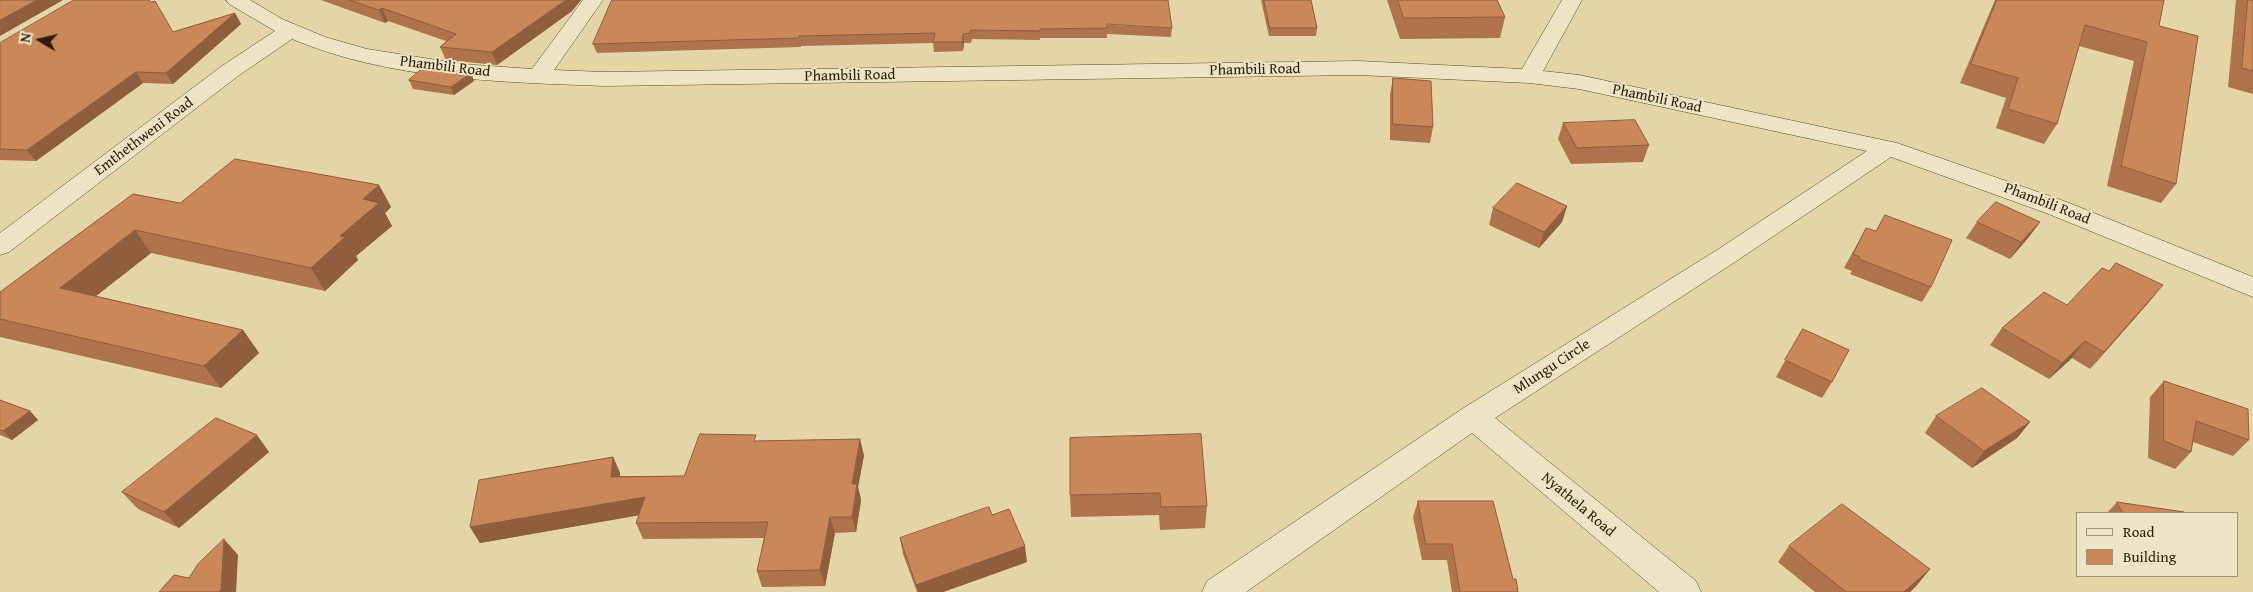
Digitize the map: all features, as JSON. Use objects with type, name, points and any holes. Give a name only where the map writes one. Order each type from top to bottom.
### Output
[{"type":"street","name":"Phambili Road","points":[[236,0],[290,31],[337,48],[388,60],[459,71],[538,77],[604,79],[1359,68],[1529,76],[1589,84],[1888,148],[2055,207],[2253,288]]},
{"type":"street","points":[[538,77],[593,0]]},
{"type":"street","points":[[1529,76],[1572,0]]},
{"type":"street","name":"Emthethweni Road","points":[[0,246],[230,71],[290,31]]},
{"type":"street","name":"Mlungu Circle","points":[[1219,592],[1473,417],[1726,256],[1888,148]]},
{"type":"street","name":"Nyathela Road","points":[[1473,417],[1684,592]]},
{"type":"building","points":[[0,0],[37,0],[0,20]]},
{"type":"building","points":[[74,0],[155,1],[173,32],[235,13],[166,73],[136,72],[27,150],[0,149],[0,43]]},
{"type":"building","points":[[350,0],[566,0],[492,52],[440,47],[456,34],[382,8],[379,10]]},
{"type":"building","points":[[612,0],[1168,0],[1172,28],[1107,24],[1107,28],[1040,29],[1040,31],[971,30],[970,33],[963,34],[962,42],[933,42],[935,33],[593,44]]},
{"type":"building","points":[[1264,0],[1311,0],[1317,28],[1270,28]]},
{"type":"building","points":[[1398,0],[1497,0],[1505,17],[1404,18]]},
{"type":"building","points":[[1997,0],[2164,0],[2159,26],[2198,36],[2176,184],[2121,166],[2147,42],[2085,25],[2057,124],[2008,109],[2018,78],[1971,64]]},
{"type":"building","points":[[2248,0],[2253,0],[2253,71],[2242,68]]},
{"type":"building","points":[[424,67],[471,73],[451,87],[409,80]]},
{"type":"building","points":[[1393,78],[1431,81],[1433,127],[1393,124]]},
{"type":"building","points":[[1635,120],[1649,145],[1577,148],[1563,123]]},
{"type":"building","points":[[235,159],[379,185],[363,199],[379,203],[340,236],[345,237],[311,268],[135,230],[60,288],[243,330],[204,366],[0,319],[0,292],[133,194],[180,203]]},
{"type":"building","points":[[1517,183],[1567,206],[1544,232],[1493,208]]},
{"type":"building","points":[[1996,202],[2040,222],[2021,242],[1977,222]]},
{"type":"building","points":[[1885,215],[1952,240],[1931,287],[1859,259],[1860,257],[1853,254],[1866,228],[1876,231]]},
{"type":"building","points":[[2116,263],[2163,285],[2104,352],[2085,341],[2062,363],[2002,328],[2044,292],[2067,305],[2102,268],[2109,271]]},
{"type":"building","points":[[1803,329],[1849,350],[1832,382],[1785,360]]},
{"type":"building","points":[[2164,381],[2248,409],[2249,440],[2196,421],[2191,452],[2164,441]]},
{"type":"building","points":[[1982,388],[2030,422],[1984,451],[1936,416]]},
{"type":"building","points":[[0,400],[30,411],[3,431],[0,430]]},
{"type":"building","points":[[216,418],[257,435],[164,512],[122,492]]},
{"type":"building","points":[[700,434],[756,435],[754,441],[860,439],[852,484],[857,484],[852,517],[830,517],[820,570],[757,571],[768,522],[636,523],[645,497],[470,527],[479,480],[613,457],[611,477],[684,476]]},
{"type":"building","points":[[1201,434],[1207,506],[1161,507],[1160,493],[1070,495],[1070,438]]},
{"type":"building","points":[[1418,501],[1493,501],[1513,579],[1516,579],[1518,592],[1460,592],[1452,544],[1426,544]]},
{"type":"building","points":[[2117,502],[2184,512],[2122,512]]},
{"type":"building","points":[[1842,504],[1930,569],[1904,592],[1846,592],[1789,546]]},
{"type":"building","points":[[989,507],[992,515],[1009,509],[1025,546],[916,585],[900,538]]},
{"type":"building","points":[[224,539],[221,590],[219,592],[159,592],[174,575],[189,578],[198,564]]}]
